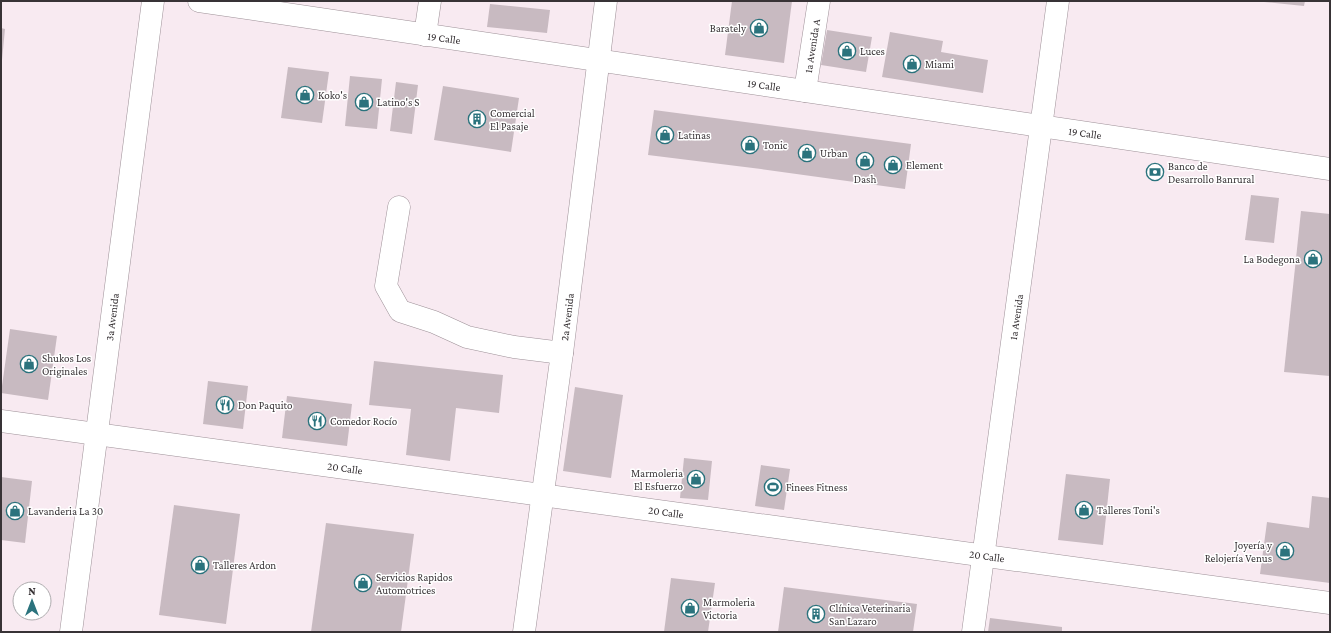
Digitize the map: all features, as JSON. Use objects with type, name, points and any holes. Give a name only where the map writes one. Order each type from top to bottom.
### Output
[{"type":"main road","name":"3a Avenida","points":[[71,632],[153,1]]},
{"type":"main road","name":"19 Calle","points":[[199,1],[1330,169]]},
{"type":"main road","points":[[425,35],[430,1]]},
{"type":"main road","name":"2a Avenida","points":[[524,632],[562,353],[606,1]]},
{"type":"main road","name":"1a Avenida A","points":[[805,91],[819,1]]},
{"type":"main road","name":"1a Avenida","points":[[973,632],[1058,1]]},
{"type":"main road","points":[[399,207],[386,286],[400,311],[434,322],[467,337],[514,347],[562,353]]},
{"type":"main road","name":"20 Calle","points":[[1,421],[1330,603]]},
{"type":"building","name":"Barately","points":[[732,1],[792,1],[784,63],[725,55]]},
{"type":"building","points":[[1264,1],[1305,1],[1304,6]]},
{"type":"building","points":[[490,4],[550,10],[547,33],[487,27]]},
{"type":"building","points":[[1,28],[5,29],[2,60],[1,60]]},
{"type":"building","name":"Luces","points":[[827,30],[872,37],[866,72],[821,65]]},
{"type":"building","name":"Miami","points":[[890,32],[943,41],[941,52],[988,60],[983,93],[882,77]]},
{"type":"building","name":"Koko's","points":[[288,67],[329,72],[322,123],[281,118]]},
{"type":"building","name":"Latino's S","points":[[350,76],[382,79],[377,129],[345,126]]},
{"type":"building","points":[[396,82],[418,85],[412,134],[390,131]]},
{"type":"building","name":"Comercial El Pasaje","points":[[443,86],[519,98],[511,152],[434,140]]},
{"type":"building","points":[[654,110],[911,144],[905,189],[648,155]]},
{"type":"building","points":[[1251,195],[1279,198],[1274,243],[1245,240]]},
{"type":"building","points":[[1301,211],[1330,214],[1330,376],[1284,372]]},
{"type":"building","name":"Shukos Los Originales","points":[[10,329],[57,336],[48,400],[1,393]]},
{"type":"building","points":[[374,361],[503,375],[499,413],[456,408],[450,461],[406,455],[411,409],[369,405]]},
{"type":"building","name":"Don Paquito","points":[[208,381],[248,386],[243,429],[203,424]]},
{"type":"building","points":[[575,387],[623,395],[611,478],[563,471]]},
{"type":"building","name":"Comedor Rocío","points":[[287,396],[352,404],[347,446],[282,438]]},
{"type":"building","name":"Marmoleria El Esfuerzo","points":[[684,458],[712,461],[708,500],[680,498]]},
{"type":"building","name":"Finees Fitness","points":[[761,465],[790,469],[784,510],[755,506]]},
{"type":"building","name":"Talleres Toni's","points":[[1066,474],[1110,479],[1103,545],[1058,540]]},
{"type":"building","name":"Lavanderia La 30","points":[[1,477],[32,481],[25,543],[1,540]]},
{"type":"building","points":[[1312,496],[1330,498],[1330,583],[1260,574],[1267,522],[1309,528]]},
{"type":"building","name":"Talleres Ardon","points":[[174,505],[240,514],[226,624],[159,615]]},
{"type":"building","name":"Servicios Rapidos Automotrices","points":[[326,523],[414,534],[401,632],[311,632]]},
{"type":"building","name":"Marmoleria Victoria","points":[[671,578],[715,583],[708,632],[664,632]]},
{"type":"building","points":[[784,587],[917,604],[913,632],[778,632]]},
{"type":"building","points":[[990,618],[1062,627],[1062,632],[988,632]]},
{"type":"place","name":"Barately","points":[[759,28]]},
{"type":"place","name":"Luces","points":[[847,51]]},
{"type":"place","name":"Miami","points":[[912,64]]},
{"type":"place","name":"Koko's","points":[[305,95]]},
{"type":"place","name":"Latino's S","points":[[364,102]]},
{"type":"place","name":"Comercial El Pasaje","points":[[477,119]]},
{"type":"place","name":"Latinas","points":[[665,135]]},
{"type":"place","name":"Tonic","points":[[750,145]]},
{"type":"place","name":"Urban","points":[[807,153]]},
{"type":"place","name":"Dash","points":[[865,161]]},
{"type":"place","name":"Element","points":[[893,165]]},
{"type":"place","name":"Banco de Desarrollo Banrural","points":[[1155,172]]},
{"type":"place","name":"La Bodegona","points":[[1313,259]]},
{"type":"place","name":"Shukos Los Originales","points":[[29,364]]},
{"type":"place","name":"Don Paquito","points":[[225,405]]},
{"type":"place","name":"Comedor Rocío","points":[[317,421]]},
{"type":"place","name":"Marmoleria El Esfuerzo","points":[[696,479]]},
{"type":"place","name":"Finees Fitness","points":[[773,487]]},
{"type":"place","name":"Talleres Toni's","points":[[1084,510]]},
{"type":"place","name":"Lavanderia La 30","points":[[15,511]]},
{"type":"place","name":"Joyería y Relojería Venus","points":[[1285,551]]},
{"type":"place","name":"Talleres Ardon","points":[[200,565]]},
{"type":"place","name":"Servicios Rapidos Automotrices","points":[[363,583]]},
{"type":"place","name":"Marmoleria Victoria","points":[[690,608]]},
{"type":"place","name":"Clínica Veterinaria San Lazaro","points":[[816,614]]}]
